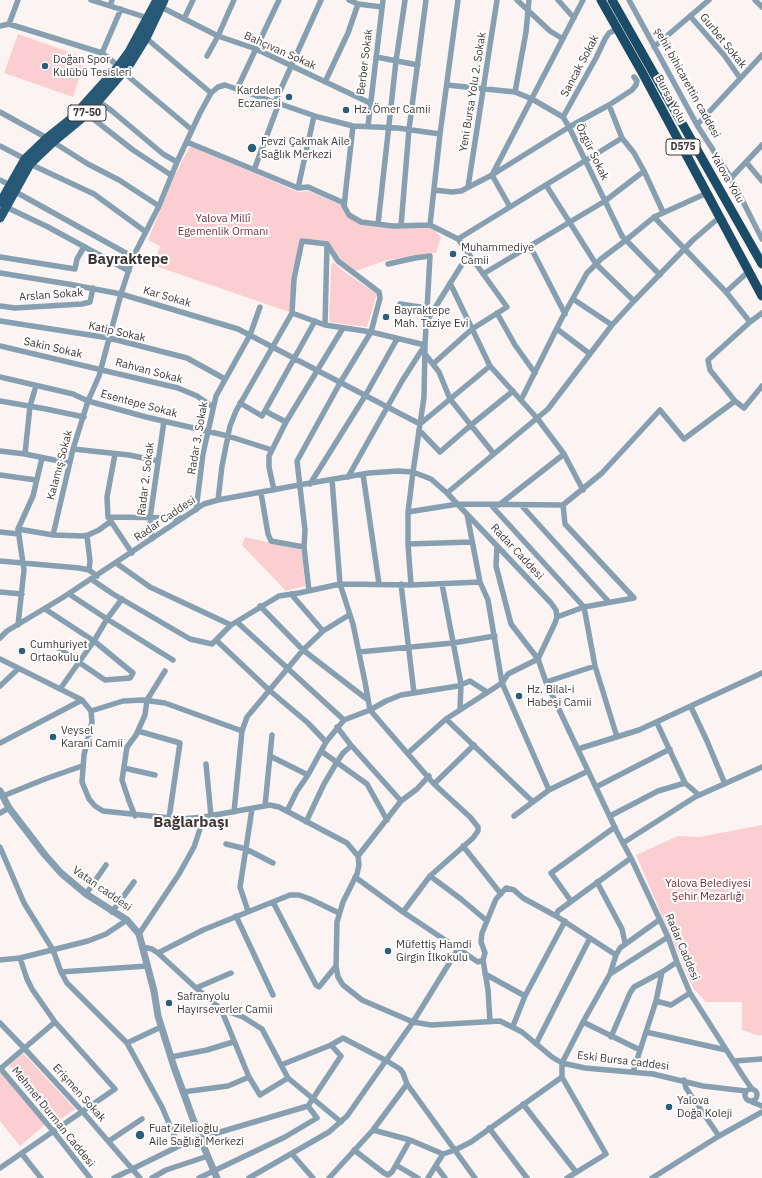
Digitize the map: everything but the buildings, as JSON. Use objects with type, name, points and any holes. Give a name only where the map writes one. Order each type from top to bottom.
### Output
[{"type":"highway","name":"Bursa Yolu","points":[[601,0],[708,193],[720,219],[762,296]]},
{"type":"highway","name":"Yalova Yolu","points":[[612,0],[762,264]]},
{"type":"main road","name":"77-50","points":[[0,218],[3,205],[27,162],[121,70],[148,18],[161,2]]},
{"type":"main road","name":"77-50","points":[[50,140],[87,114],[98,101],[146,38],[161,2]]},
{"type":"street","points":[[9,24],[18,0]]},
{"type":"street","points":[[92,0],[148,18]]},
{"type":"street","points":[[110,6],[112,0]]},
{"type":"street","points":[[184,19],[193,0]]},
{"type":"street","points":[[207,56],[218,36],[234,0]]},
{"type":"street","points":[[237,89],[279,0]]},
{"type":"street","points":[[254,170],[291,66],[321,0]]},
{"type":"street","points":[[350,0],[358,4],[382,7]]},
{"type":"street","name":"Berber Sokak","points":[[368,126],[383,0]]},
{"type":"street","points":[[378,224],[390,127],[396,61],[405,0]]},
{"type":"street","points":[[401,226],[409,129],[426,0]]},
{"type":"street","points":[[430,225],[440,134],[458,0]]},
{"type":"street","name":"Yeni Bursa Yolu 2. Sokak","points":[[468,187],[497,0]]},
{"type":"street","points":[[517,0],[550,31],[563,39]]},
{"type":"street","points":[[515,92],[526,32],[529,0]]},
{"type":"street","points":[[558,0],[574,18]]},
{"type":"street","points":[[492,175],[583,0]]},
{"type":"street","name":"şehit bihicarettin caddesi","points":[[629,0],[697,125],[731,178],[762,239]]},
{"type":"street","points":[[654,47],[709,0]]},
{"type":"street","points":[[755,0],[762,7]]},
{"type":"street","name":"Bahçıvan Sokak","points":[[161,2],[184,19],[218,36],[256,49],[370,103]]},
{"type":"street","points":[[325,82],[348,34],[358,4]]},
{"type":"street","points":[[102,53],[121,9]]},
{"type":"street","name":"Gurbet Sokak","points":[[690,16],[724,55],[740,78]]},
{"type":"street","points":[[0,26],[9,24],[102,53],[117,64],[121,70],[192,130]]},
{"type":"street","name":"Sancak Sokak","points":[[563,117],[605,39],[610,33],[617,29]]},
{"type":"street","points":[[146,38],[211,93],[218,87],[225,85],[314,116],[353,126],[390,127],[440,134]]},
{"type":"street","points":[[697,125],[762,55]]},
{"type":"street","points":[[376,57],[418,65]]},
{"type":"street","points":[[434,190],[452,192],[461,191],[492,175],[632,90],[637,81],[634,77]]},
{"type":"street","name":"Özgür Sokak","points":[[447,85],[515,92],[532,99],[563,117],[626,240],[660,275]]},
{"type":"street","name":"Kalamış Sokak","points":[[53,535],[73,449],[88,401],[101,369],[121,294],[133,257],[159,206],[171,175],[211,93]]},
{"type":"street","points":[[98,101],[163,154],[177,162]]},
{"type":"street","points":[[609,105],[614,121],[622,138],[634,153],[644,171],[663,212]]},
{"type":"street","points":[[0,112],[50,140],[88,164],[119,180],[159,206]]},
{"type":"street","points":[[87,114],[132,150],[171,175]]},
{"type":"street","points":[[298,188],[314,116]]},
{"type":"street","points":[[353,126],[344,203],[349,215],[361,222],[401,226],[430,225],[458,239],[506,307],[472,329],[433,364]]},
{"type":"street","points":[[458,239],[622,138]]},
{"type":"street","points":[[187,142],[298,188],[308,187],[344,203]]},
{"type":"street","points":[[731,178],[762,145]]},
{"type":"street","points":[[0,146],[27,162],[94,194],[146,232]]},
{"type":"street","points":[[746,162],[762,181]]},
{"type":"street","points":[[483,274],[605,201],[644,171]]},
{"type":"street","points":[[492,175],[510,207]]},
{"type":"street","points":[[0,180],[133,257]]},
{"type":"street","points":[[546,185],[596,264],[634,301]]},
{"type":"street","points":[[521,400],[564,314],[587,273],[654,217],[708,193]]},
{"type":"street","points":[[3,205],[48,227],[129,271]]},
{"type":"street","points":[[654,217],[726,292],[750,322]]},
{"type":"street","points":[[447,493],[548,409],[612,326],[634,301],[685,249],[715,221],[720,219]]},
{"type":"street","points":[[218,500],[222,466],[230,426],[240,403],[292,313],[294,279],[302,241],[327,244]]},
{"type":"street","points":[[325,325],[327,244]]},
{"type":"street","points":[[310,590],[304,547],[305,530],[297,461],[340,383],[371,332],[380,298],[379,292],[338,261],[327,244]]},
{"type":"street","points":[[530,246],[564,314]]},
{"type":"street","points":[[0,257],[75,269],[77,259],[84,247]]},
{"type":"street","points":[[427,321],[469,253]]},
{"type":"street","points":[[388,264],[430,256],[425,345],[424,397],[408,512],[408,544],[411,585]]},
{"type":"street","points":[[726,292],[749,271]]},
{"type":"street","name":"Kar Sokak","points":[[0,273],[121,294],[238,329],[387,407],[420,427],[440,452],[471,425]]},
{"type":"street","points":[[450,283],[490,366],[537,418],[564,454],[583,490]]},
{"type":"street","name":"Arslan Sokak","points":[[0,306],[15,308],[82,304],[90,302],[93,288]]},
{"type":"street","points":[[572,299],[612,326]]},
{"type":"street","points":[[400,304],[427,308]]},
{"type":"street","name":"Radar 3. Sokak","points":[[196,510],[208,431],[216,396],[250,335],[260,307]]},
{"type":"street","points":[[292,313],[325,325],[371,332],[425,345]]},
{"type":"street","points":[[497,313],[515,344],[535,372]]},
{"type":"street","points":[[762,313],[708,360],[710,370],[735,401],[744,408],[762,386]]},
{"type":"street","name":"Katip Sokak","points":[[0,321],[109,338],[187,358],[225,379]]},
{"type":"street","points":[[240,403],[262,416],[316,321]]},
{"type":"street","points":[[274,490],[269,467],[269,456],[286,422],[343,328]]},
{"type":"street","points":[[557,329],[590,354]]},
{"type":"street","points":[[310,484],[365,396],[397,339]]},
{"type":"street","points":[[348,477],[402,381],[425,345]]},
{"type":"street","name":"Sakin Sokak","points":[[0,346],[101,369]]},
{"type":"street","points":[[425,354],[439,372],[450,399],[494,454]]},
{"type":"street","points":[[420,427],[450,399],[490,366]]},
{"type":"street","name":"Rahvan Sokak","points":[[101,369],[178,388],[197,396],[213,407]]},
{"type":"street","name":"Esentepe Sokak","points":[[0,377],[73,394],[88,401],[228,436],[272,450]]},
{"type":"street","points":[[25,454],[30,406],[36,386]]},
{"type":"street","points":[[471,425],[513,391]]},
{"type":"street","points":[[0,401],[84,417]]},
{"type":"street","points":[[408,512],[458,504],[563,505],[602,473],[660,410],[684,439],[735,401]]},
{"type":"street","points":[[265,410],[286,422]]},
{"type":"street","name":"Radar 2. Sokak","points":[[152,539],[150,518],[164,421]]},
{"type":"street","points":[[73,449],[158,461]]},
{"type":"street","points":[[0,451],[25,454],[70,463]]},
{"type":"street","points":[[115,454],[107,497],[109,519],[132,552]]},
{"type":"street","points":[[499,504],[564,454]]},
{"type":"street","points":[[18,625],[22,594],[23,563],[18,532],[32,496],[42,458]]},
{"type":"street","name":"Radar Caddesi","points":[[0,638],[7,631],[69,594],[204,504],[218,500],[332,479],[363,474],[398,471],[413,472],[432,479],[467,513],[551,603],[556,610],[557,617]]},
{"type":"street","points":[[363,474],[379,584]]},
{"type":"street","points":[[0,475],[36,480]]},
{"type":"street","points":[[332,479],[340,584],[350,615],[359,652],[370,710],[429,776],[434,784],[465,812],[478,827],[478,831],[473,838],[430,876],[403,912]]},
{"type":"street","points":[[261,493],[268,534],[271,541],[304,547]]},
{"type":"street","points":[[491,505],[584,607],[595,666],[617,737]]},
{"type":"street","points":[[521,505],[609,602]]},
{"type":"street","points":[[408,753],[446,718],[502,683],[508,674],[538,659],[557,617],[584,607],[634,598],[565,524],[563,505]]},
{"type":"street","points":[[467,513],[471,542],[480,582],[488,600],[502,683],[549,790]]},
{"type":"street","points":[[0,532],[87,536],[99,530],[109,519],[183,518]]},
{"type":"street","points":[[87,536],[90,561],[89,570],[94,577],[122,600],[190,639],[212,644],[231,625],[260,606],[279,596],[340,584],[411,585],[480,582]]},
{"type":"street","points":[[408,544],[471,542]]},
{"type":"street","name":"Radar Caddesi","points":[[497,546],[496,566],[510,624],[538,659],[546,682],[668,937],[690,992],[734,1061],[749,1090]]},
{"type":"street","points":[[0,561],[89,570]]},
{"type":"street","points":[[116,563],[150,587],[231,625]]},
{"type":"street","points":[[401,584],[414,693]]},
{"type":"street","points":[[442,584],[461,684],[460,710]]},
{"type":"street","points":[[0,592],[22,594]]},
{"type":"street","points":[[69,594],[172,660]]},
{"type":"street","points":[[291,594],[323,631]]},
{"type":"street","points":[[60,689],[94,641],[107,619],[122,600]]},
{"type":"street","points":[[260,606],[303,650],[368,700]]},
{"type":"street","points":[[45,609],[94,641],[133,673],[130,678],[105,680],[52,644]]},
{"type":"street","points":[[234,812],[242,731],[247,717],[303,650],[323,631],[350,615]]},
{"type":"street","points":[[237,622],[344,720]]},
{"type":"street","points":[[359,652],[453,643],[495,636]]},
{"type":"street","points":[[216,640],[269,690],[308,723],[326,742]]},
{"type":"street","points":[[0,659],[82,700],[91,711],[92,722],[82,766],[82,782],[84,790],[94,806],[104,812],[180,819],[211,816],[270,805],[279,807],[346,843],[358,856],[401,801],[429,776]]},
{"type":"street","points":[[546,682],[595,666]]},
{"type":"street","points":[[0,686],[18,669]]},
{"type":"street","points":[[136,816],[122,780],[127,747],[136,735],[145,715],[147,700],[165,671]]},
{"type":"street","points":[[578,749],[617,737],[657,722],[762,673]]},
{"type":"street","points":[[287,811],[326,742],[344,720],[370,710],[401,695],[470,681],[487,692]]},
{"type":"street","points":[[0,743],[82,700]]},
{"type":"street","points":[[91,711],[122,701],[147,700],[165,703],[242,731]]},
{"type":"street","points":[[690,707],[707,741],[725,784]]},
{"type":"street","points":[[446,718],[533,802]]},
{"type":"street","points":[[657,722],[686,783],[699,795]]},
{"type":"street","points":[[338,727],[351,746],[401,801]]},
{"type":"street","points":[[138,731],[180,744],[168,818]]},
{"type":"street","points":[[265,806],[272,735]]},
{"type":"street","points":[[434,784],[474,745]]},
{"type":"street","points":[[306,822],[324,784],[337,762],[343,753],[351,746]]},
{"type":"street","points":[[596,787],[670,749]]},
{"type":"street","points":[[321,751],[366,784],[387,820]]},
{"type":"street","points":[[270,756],[308,775]]},
{"type":"street","points":[[206,764],[211,816]]},
{"type":"street","points":[[2,793],[82,766]]},
{"type":"street","points":[[623,843],[699,795],[762,767]]},
{"type":"street","points":[[124,768],[155,774]]},
{"type":"street","points":[[514,816],[549,790],[588,771]]},
{"type":"street","points":[[610,816],[658,791],[686,783]]},
{"type":"street","name":"Vatan caddesi","points":[[2,793],[9,808],[52,864],[86,894],[112,912],[127,920],[139,934],[154,991],[158,1016],[171,1057],[200,1138],[217,1178]]},
{"type":"street","points":[[0,813],[9,808]]},
{"type":"street","points":[[248,911],[240,887],[252,809]]},
{"type":"street","points":[[139,934],[179,874],[194,847],[204,817]]},
{"type":"street","points":[[571,901],[551,873],[615,827]]},
{"type":"street","points":[[226,844],[246,849],[273,863]]},
{"type":"street","points":[[463,846],[501,894]]},
{"type":"street","points":[[0,847],[24,903],[53,950],[61,972],[67,983],[127,1043],[162,1107],[174,1134]]},
{"type":"street","name":"Eski Bursa caddesi","points":[[358,856],[359,865],[339,913],[336,938],[336,966],[338,977],[343,985],[362,1000],[413,1022],[431,1025],[500,1021],[513,1026],[522,1032],[552,1057],[562,1063],[586,1068],[653,1074],[684,1080],[703,1086],[729,1090],[749,1090]]},
{"type":"street","points":[[556,916],[558,911],[631,858]]},
{"type":"street","points":[[86,894],[106,864]]},
{"type":"street","points":[[430,876],[487,921]]},
{"type":"street","points":[[355,877],[403,912],[478,962],[483,960]]},
{"type":"street","points":[[112,912],[134,882]]},
{"type":"street","points":[[597,882],[622,929],[625,943]]},
{"type":"street","points":[[490,1022],[488,990],[483,960],[485,953],[482,942],[482,933],[496,899],[506,888],[514,890],[523,898],[565,921],[616,955]]},
{"type":"street","points":[[158,953],[203,930],[290,895],[310,899],[339,913]]},
{"type":"street","points":[[273,902],[316,985],[319,987],[336,966]]},
{"type":"street","points":[[236,916],[273,995]]},
{"type":"street","points":[[0,960],[20,958],[88,941],[106,934],[127,920]]},
{"type":"street","points":[[567,1178],[606,1154],[562,1077],[562,1063],[582,1022],[610,974],[616,955],[620,948],[659,920]]},
{"type":"street","points":[[513,1026],[525,996],[565,921]]},
{"type":"street","points":[[610,974],[668,937]]},
{"type":"street","points":[[536,1044],[590,938]]},
{"type":"street","points":[[143,947],[152,949],[158,953],[221,1009],[243,1017],[262,1029],[288,1078],[341,1122]]},
{"type":"street","points":[[249,1178],[329,1132],[347,1116],[413,1022],[458,949]]},
{"type":"street","points":[[0,1168],[115,1089],[55,1022],[32,989],[20,958]]},
{"type":"street","points":[[611,1037],[634,987],[677,962]]},
{"type":"street","points":[[61,972],[147,966]]},
{"type":"street","points":[[196,988],[232,972]]},
{"type":"street","points":[[633,1072],[656,1001],[662,972]]},
{"type":"street","points":[[485,974],[525,996]]},
{"type":"street","points":[[656,1001],[671,1005],[690,992]]},
{"type":"street","points":[[221,1009],[233,1042],[249,1077],[260,1095],[288,1078]]},
{"type":"street","points":[[0,1069],[55,1022]]},
{"type":"street","points":[[582,1022],[640,1050]]},
{"type":"street","name":"Erişmen Sokak","points":[[0,1023],[82,1111],[140,1178]]},
{"type":"street","points":[[127,1043],[162,1027]]},
{"type":"street","points":[[646,1032],[726,1050]]},
{"type":"street","points":[[280,1065],[331,1045],[343,1038],[387,1061],[400,1069],[407,1084],[475,1178]]},
{"type":"street","points":[[171,1057],[207,1050],[233,1042]]},
{"type":"street","points":[[114,1178],[179,1146],[200,1138],[308,1106],[341,1056],[331,1045]]},
{"type":"street","points":[[734,1061],[762,1059]]},
{"type":"street","name":"Mehmet Durman Caddesi","points":[[0,1069],[54,1132],[90,1178]]},
{"type":"street","points":[[183,1092],[228,1086],[249,1077]]},
{"type":"street","points":[[373,1130],[410,1140],[442,1154],[455,1150],[470,1142],[562,1077]]},
{"type":"street","points":[[684,1080],[690,1094],[719,1136]]},
{"type":"street","points":[[329,1178],[373,1130],[407,1084]]},
{"type":"street","name":"Eski Bursa caddesi","points":[[729,1090],[745,1098]]},
{"type":"street","points":[[762,1102],[756,1091],[749,1090],[745,1095],[745,1098],[749,1101],[762,1106]]},
{"type":"street","points":[[752,1102],[759,1095]]},
{"type":"street","points":[[523,1104],[576,1172]]},
{"type":"street","points":[[199,1178],[213,1170],[261,1149],[317,1118],[308,1106]]},
{"type":"street","points":[[652,1178],[719,1136],[762,1112]]},
{"type":"street","points":[[109,1141],[142,1119]]},
{"type":"street","points":[[489,1128],[527,1178]]},
{"type":"street","points":[[354,1150],[388,1175],[396,1166],[410,1140]]},
{"type":"street","points":[[22,1154],[41,1178]]},
{"type":"street","points":[[292,1154],[313,1178]]},
{"type":"street","points":[[428,1178],[442,1154]]},
{"type":"street","points":[[152,1178],[166,1170],[208,1156]]},
{"type":"street","points":[[396,1166],[418,1178]]},
{"type":"street","points":[[436,1166],[445,1178]]},
{"type":"green space","name":"Doğan Spor Kulübü Tesisleri","points":[[18,34],[86,58],[73,97],[4,73]]},
{"type":"green space","name":"Yalova Millî Egemenlik Ormanı","points":[[190,146],[298,192],[308,191],[344,206],[349,215],[361,222],[378,224],[393,229],[401,226],[430,225],[441,237],[436,253],[387,260],[353,272],[338,261],[327,244],[302,241],[294,279],[292,313],[153,265],[160,246],[148,240],[174,177]]},
{"type":"green space","points":[[333,262],[346,273],[377,294],[367,327],[329,322],[331,267]]},
{"type":"green space","points":[[245,537],[302,550],[305,586],[286,591],[242,545]]},
{"type":"green space","name":"Yalova Belediyesi Şehir Mezarlığı","points":[[762,825],[762,1035],[760,1036],[742,1030],[742,1002],[706,1002],[693,988],[636,855],[678,836],[700,837]]},
{"type":"green space","points":[[23,1053],[75,1109],[54,1124],[9,1065]]},
{"type":"green space","points":[[3,1071],[46,1124],[20,1146],[0,1121],[0,1073]]},
{"type":"place","name":"Doğan Spor Kulübü Tesisleri","points":[[45,66]]},
{"type":"place","name":"Kardelen Eczanesi","points":[[289,97]]},
{"type":"place","name":"Hz. Ömer Camii","points":[[346,110]]},
{"type":"place","name":"Fevzi Çakmak Aile Sağlık Merkezi","points":[[252,148]]},
{"type":"place","name":"Muhammediye Camii","points":[[453,254]]},
{"type":"place","name":"Bayraktepe Mah. Taziye Evi","points":[[386,317]]},
{"type":"place","name":"Cumhuriyet Ortaokulu","points":[[22,651]]},
{"type":"place","name":"Hz. Bilal-i Habeşi Camii","points":[[519,696]]},
{"type":"place","name":"Veysel Karani Camii","points":[[53,737]]},
{"type":"place","name":"Müfettiş Hamdi Girgin İlkokulu","points":[[388,951]]},
{"type":"place","name":"Safranyolu Hayırseverler Camii","points":[[169,1003]]},
{"type":"place","name":"Yalova Doğa Koleji","points":[[669,1107]]},
{"type":"place","name":"Fuat Zilelioğlu Aile Sağlığı Merkezi","points":[[140,1135]]},
{"type":"district","name":"Bayraktepe","points":[[128,260]]},
{"type":"district","name":"Bağlarbaşı","points":[[191,823]]}]
